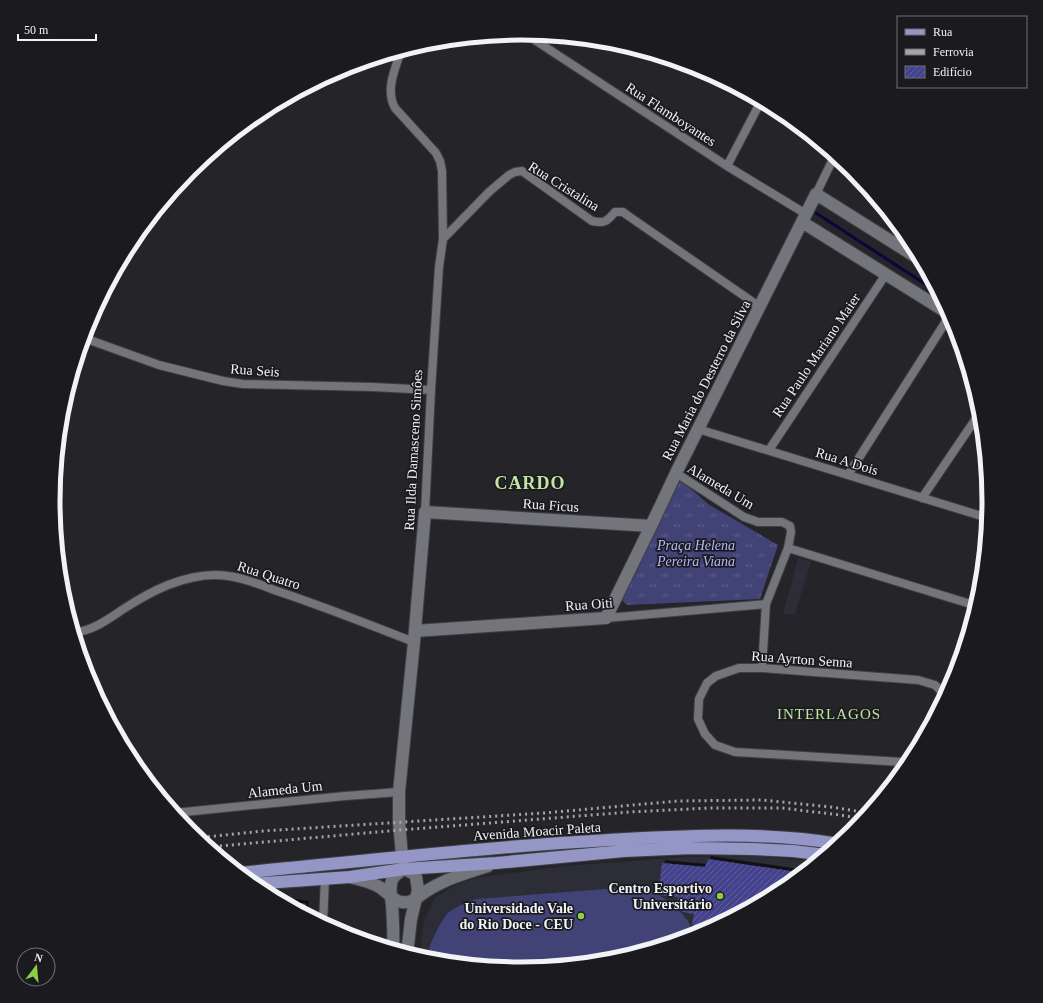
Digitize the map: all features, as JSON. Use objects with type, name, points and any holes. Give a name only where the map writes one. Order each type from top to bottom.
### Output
[{"type":"main road","name":"Avenida Moacir Paleta","points":[[247,872],[403,863],[577,842],[695,836],[732,835],[771,837],[831,843]]},
{"type":"main road","name":"Avenida Moacir Paleta","points":[[262,883],[350,877],[403,863],[496,863],[624,851],[691,848],[761,849],[819,854]]},
{"type":"street","name":"Rua Flamboyantes","points":[[535,40],[804,218]]},
{"type":"street","name":"Rua Ilda Damasceno Simôes","points":[[399,57],[392,78],[390,91],[391,101],[395,108],[436,153],[440,161],[442,171],[443,239],[439,267],[425,512],[399,792],[399,822],[403,863]]},
{"type":"street","points":[[727,166],[758,106]]},
{"type":"street","name":"Rua Maria do Desterro da Silva","points":[[606,618],[676,473],[832,161]]},
{"type":"street","name":"Rua Cristalina","points":[[443,239],[490,191],[509,175],[516,172],[522,172],[592,220],[600,223],[605,222],[615,212],[623,212],[760,307]]},
{"type":"street","points":[[816,194],[902,241]]},
{"type":"street","points":[[804,218],[941,309]]},
{"type":"street","name":"Rua Paulo Mariano Maier","points":[[769,450],[886,274]]},
{"type":"street","points":[[848,475],[946,321]]},
{"type":"street","name":"Rua Seis","points":[[89,340],[159,365],[223,381],[248,384],[431,390]]},
{"type":"street","points":[[922,498],[975,419]]},
{"type":"street","name":"Rua A Dois","points":[[698,429],[983,516]]},
{"type":"street","name":"Alameda Um","points":[[676,473],[744,517],[758,522],[782,522],[790,526],[791,532],[788,548],[766,604],[762,668]]},
{"type":"street","name":"Rua Ficus","points":[[425,512],[651,526]]},
{"type":"street","points":[[788,548],[971,604]]},
{"type":"street","name":"Rua Quatro","points":[[79,632],[110,618],[141,599],[170,585],[190,578],[227,576],[240,578],[414,636]]},
{"type":"street","name":"Rua Oiti","points":[[414,636],[766,604]]},
{"type":"street","name":"Rua Ayrton Senna","points":[[902,762],[735,752],[715,745],[705,734],[698,719],[699,699],[707,683],[716,676],[739,668],[762,668],[918,680],[935,685],[942,692]]},
{"type":"street","name":"Alameda Um","points":[[181,812],[351,795],[399,792]]},
{"type":"street","points":[[393,944],[391,885],[392,880],[403,863],[416,877],[418,890],[411,919],[408,948]]},
{"type":"street","points":[[350,877],[373,884],[382,889],[395,900],[406,903],[456,876],[496,863]]},
{"type":"street","points":[[323,918],[325,878]]},
{"type":"shaded area","points":[[798,558],[811,562],[795,614],[783,614]]},
{"type":"shaded area","name":"Universidade Vale do Rio Doce - CEU","points":[[756,856],[810,861],[778,885],[726,915],[670,939],[612,954],[552,962],[522,963],[461,959],[421,951],[423,924],[434,898],[457,884],[480,877],[565,866],[686,857]]},
{"type":"green space","name":"Praça Helena Pereira Viana","points":[[678,477],[708,504],[778,545],[760,599],[627,605],[620,598]]},
{"type":"green space","points":[[631,887],[655,893],[667,900],[677,908],[688,921],[692,930],[670,939],[612,954],[552,962],[491,962],[428,953],[438,927],[449,912],[463,904],[477,899]]},
{"type":"building","name":"Centro Esportivo Universitário","points":[[708,859],[796,872],[752,901],[695,929],[692,924],[694,914],[683,912],[677,908],[678,897],[658,895],[662,863],[705,867]]},
{"type":"building","points":[[293,902],[306,904],[306,909]]},
{"type":"waterway","points":[[816,213],[930,287]]},
{"type":"railway","points":[[205,837],[263,831],[544,813],[678,801],[762,800],[831,807],[863,812]]},
{"type":"railway","points":[[215,846],[630,812],[709,808],[782,808],[857,818]]},
{"type":"place","name":"Centro Esportivo Universitário","points":[[720,896]]},
{"type":"place","name":"Universidade Vale do Rio Doce - CEU","points":[[581,916]]},
{"type":"district","name":"CARDO","points":[[530,483]]},
{"type":"district","name":"INTERLAGOS","points":[[829,714]]}]
